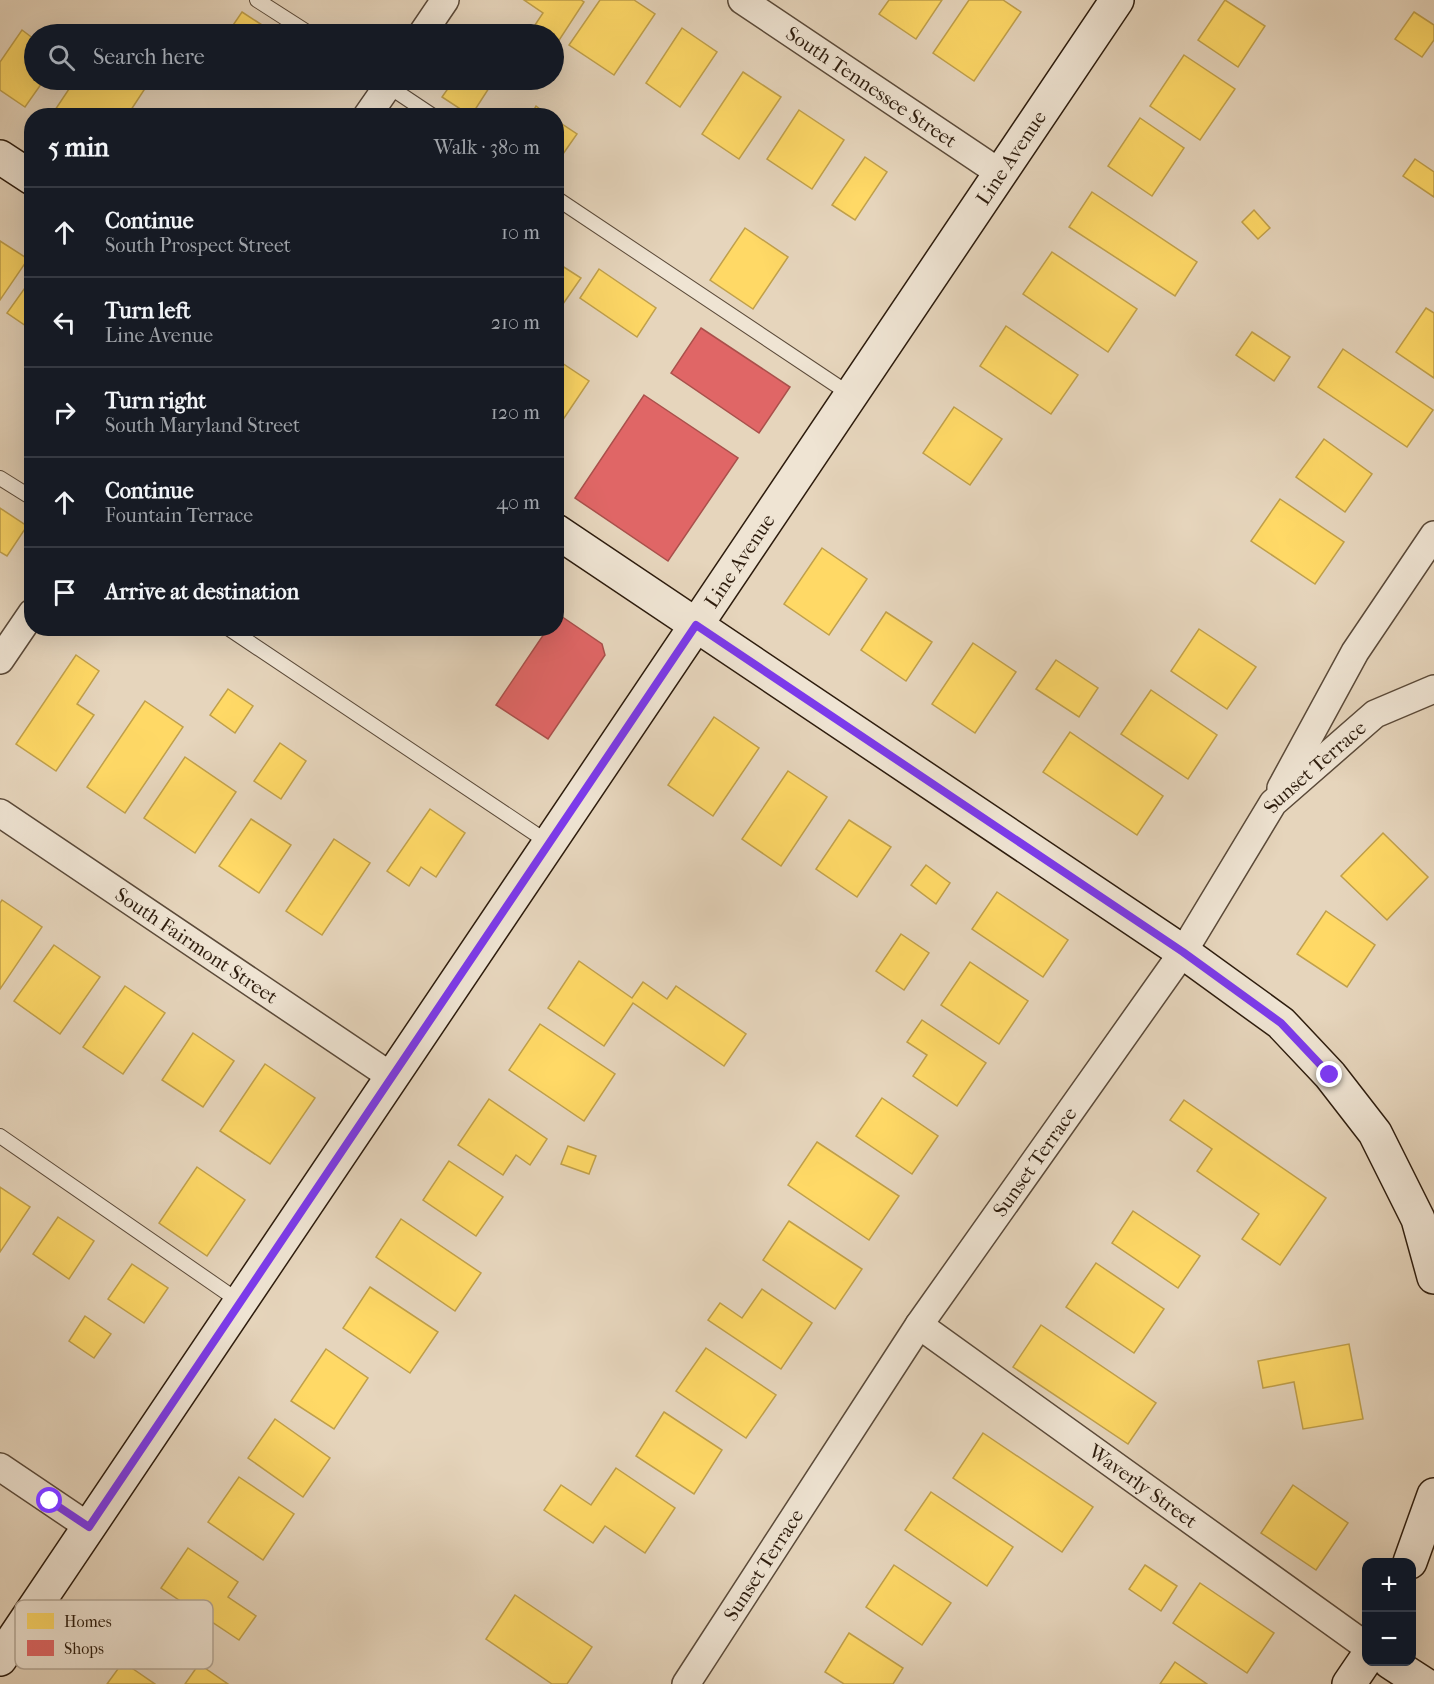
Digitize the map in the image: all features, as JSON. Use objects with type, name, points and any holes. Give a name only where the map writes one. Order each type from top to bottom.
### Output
[{"type":"main road","name":"Line Avenue","points":[[40,1600],[1117,0]]},
{"type":"main road","points":[[0,157],[24,173]]},
{"type":"main road","points":[[564,536],[1183,952],[1281,1023],[1330,1075],[1375,1133],[1426,1215],[1434,1277]]},
{"type":"main road","points":[[1412,1558],[1434,1495]]},
{"type":"main road","name":"Line Avenue","points":[[0,1659],[15,1637]]},
{"type":"main road","points":[[1349,1684],[1362,1665]]},
{"type":"main road","points":[[1396,1666],[1424,1684]]},
{"type":"street","points":[[429,24],[445,0]]},
{"type":"street","name":"South Tennessee Street","points":[[742,0],[1000,173]]},
{"type":"street","points":[[371,108],[382,90]]},
{"type":"street","points":[[1273,803],[1355,652],[1434,535]]},
{"type":"street","points":[[0,660],[24,625]]},
{"type":"street","name":"Sunset Terrace","points":[[686,1684],[920,1325],[1183,952],[1273,803],[1375,714],[1434,689]]},
{"type":"street","name":"South Fairmont Street","points":[[0,813],[392,1077]]},
{"type":"street","name":"Waverly Street","points":[[920,1325],[1362,1643]]},
{"type":"street","points":[[0,1467],[89,1527]]},
{"type":"lane","points":[[257,0],[294,24]]},
{"type":"lane","points":[[397,90],[422,108]]},
{"type":"lane","points":[[564,203],[851,395]]},
{"type":"lane","points":[[0,478],[24,493]]},
{"type":"lane","points":[[240,636],[549,843]]},
{"type":"lane","points":[[0,1136],[240,1302]]},
{"type":"building: Homes","points":[[524,0],[581,0],[584,2],[564,33],[564,24],[536,24],[543,13]]},
{"type":"building: Homes","points":[[600,0],[634,0],[655,14],[614,75],[569,45]]},
{"type":"building: Homes","points":[[889,0],[942,0],[916,39],[879,14]]},
{"type":"building: Homes","points":[[969,0],[1003,0],[1021,12],[974,81],[933,53]]},
{"type":"building: Homes","points":[[1225,0],[1265,26],[1238,67],[1198,40]]},
{"type":"building: Homes","points":[[242,12],[261,24],[234,24]]},
{"type":"building: Homes","points":[[1414,12],[1434,25],[1434,40],[1422,57],[1395,39]]},
{"type":"building: Homes","points":[[682,28],[717,52],[680,107],[646,83]]},
{"type":"building: Homes","points":[[22,30],[24,32],[24,90],[37,90],[25,107],[0,90],[0,62]]},
{"type":"building: Homes","points":[[1184,55],[1235,89],[1200,140],[1150,106]]},
{"type":"building: Homes","points":[[743,72],[781,97],[739,159],[702,134]]},
{"type":"building: Homes","points":[[68,90],[144,90],[132,108],[56,108]]},
{"type":"building: Homes","points":[[447,90],[488,90],[476,108],[459,108],[442,97]]},
{"type":"building: Homes","points":[[799,110],[844,140],[812,189],[767,159]]},
{"type":"building: Homes","points":[[1140,118],[1184,148],[1152,196],[1108,166]]},
{"type":"building: Homes","points":[[564,125],[577,134],[564,153]]},
{"type":"building: Homes","points":[[865,157],[887,172],[855,220],[832,205]]},
{"type":"building: Homes","points":[[1415,159],[1434,172],[1434,197],[1403,176]]},
{"type":"building: Homes","points":[[1092,192],[1197,262],[1175,296],[1069,227]]},
{"type":"building: Homes","points":[[1254,210],[1270,228],[1258,239],[1242,222]]},
{"type":"building: Homes","points":[[745,228],[788,257],[753,309],[710,280]]},
{"type":"building: Homes","points":[[0,241],[24,256],[24,265],[0,300]]},
{"type":"building: Homes","points":[[1052,252],[1137,309],[1108,352],[1023,294]]},
{"type":"building: Homes","points":[[564,267],[581,278],[564,302]]},
{"type":"building: Homes","points":[[599,269],[656,308],[637,337],[580,298]]},
{"type":"building: Homes","points":[[24,289],[24,325],[7,313]]},
{"type":"building: Homes","points":[[1426,308],[1434,313],[1434,378],[1396,352]]},
{"type":"building: Homes","points":[[1006,326],[1078,375],[1051,414],[980,366]]},
{"type":"building: Homes","points":[[1252,332],[1290,357],[1274,381],[1236,355]]},
{"type":"building: Homes","points":[[1343,349],[1433,410],[1407,447],[1318,387]]},
{"type":"building: Homes","points":[[564,364],[589,381],[564,418]]},
{"type":"building: Homes","points":[[954,407],[1002,439],[970,485],[923,453]]},
{"type":"building: Homes","points":[[1324,439],[1372,474],[1345,512],[1296,477]]},
{"type":"building: Homes","points":[[1280,499],[1344,542],[1315,584],[1251,541]]},
{"type":"building: Homes","points":[[0,508],[24,524],[24,530],[7,556],[0,552]]},
{"type":"building: Homes","points":[[822,548],[867,579],[829,635],[784,604]]},
{"type":"building: Homes","points":[[886,612],[932,642],[906,681],[861,650]]},
{"type":"building: Homes","points":[[1199,629],[1256,667],[1227,709],[1171,671]]},
{"type":"building: Homes","points":[[973,643],[1016,672],[975,733],[932,704]]},
{"type":"building: Homes","points":[[76,655],[99,671],[77,704],[94,715],[56,771],[16,744]]},
{"type":"building: Homes","points":[[1056,660],[1098,688],[1079,717],[1036,689]]},
{"type":"building: Homes","points":[[228,689],[253,706],[235,733],[210,715]]},
{"type":"building: Homes","points":[[1151,690],[1217,735],[1188,779],[1121,734]]},
{"type":"building: Homes","points":[[145,701],[183,727],[125,813],[87,787]]},
{"type":"building: Homes","points":[[714,717],[759,748],[713,816],[668,785]]},
{"type":"building: Homes","points":[[1070,732],[1163,796],[1137,835],[1043,772]]},
{"type":"building: Homes","points":[[280,743],[306,761],[281,799],[254,781]]},
{"type":"building: Homes","points":[[185,757],[236,792],[195,853],[144,818]]},
{"type":"building: Homes","points":[[788,771],[827,797],[781,866],[742,839]]},
{"type":"building: Homes","points":[[430,809],[465,833],[436,877],[421,867],[409,886],[387,871]]},
{"type":"building: Homes","points":[[251,819],[291,845],[259,893],[219,866]]},
{"type":"building: Homes","points":[[849,820],[891,847],[857,897],[816,869]]},
{"type":"building: Homes","points":[[1383,833],[1428,877],[1387,920],[1341,876]]},
{"type":"building: Homes","points":[[334,839],[370,863],[322,935],[286,911]]},
{"type":"building: Homes","points":[[926,865],[950,883],[936,904],[911,885]]},
{"type":"building: Homes","points":[[997,892],[1068,940],[1043,977],[972,929]]},
{"type":"building: Homes","points":[[2,900],[42,927],[0,989],[0,903]]},
{"type":"building: Homes","points":[[1326,911],[1375,945],[1347,987],[1297,954]]},
{"type":"building: Homes","points":[[901,934],[929,953],[904,990],[876,971]]},
{"type":"building: Homes","points":[[54,945],[100,977],[60,1034],[14,1001]]},
{"type":"building: Homes","points":[[579,961],[632,998],[643,982],[667,999],[676,986],[746,1034],[724,1066],[633,1003],[604,1046],[548,1008]]},
{"type":"building: Homes","points":[[970,962],[1028,1001],[999,1044],[941,1005]]},
{"type":"building: Homes","points":[[125,986],[165,1013],[123,1074],[83,1047]]},
{"type":"building: Homes","points":[[922,1020],[986,1063],[957,1106],[913,1076],[927,1055],[907,1042]]},
{"type":"building: Homes","points":[[540,1024],[615,1074],[584,1121],[509,1070]]},
{"type":"building: Homes","points":[[193,1033],[234,1061],[203,1107],[162,1080]]},
{"type":"building: Homes","points":[[265,1064],[315,1098],[270,1164],[220,1131]]},
{"type":"building: Homes","points":[[882,1098],[938,1136],[912,1174],[856,1136]]},
{"type":"building: Homes","points":[[489,1099],[547,1139],[530,1165],[516,1155],[503,1175],[458,1145]]},
{"type":"building: Homes","points":[[1184,1100],[1326,1198],[1280,1265],[1242,1239],[1259,1214],[1197,1171],[1212,1149],[1170,1120]]},
{"type":"building: Homes","points":[[817,1142],[899,1196],[869,1240],[788,1185]]},
{"type":"building: Homes","points":[[568,1146],[596,1156],[589,1174],[561,1164]]},
{"type":"building: Homes","points":[[449,1161],[503,1197],[476,1236],[423,1200]]},
{"type":"building: Homes","points":[[197,1167],[245,1200],[207,1256],[159,1223]]},
{"type":"building: Homes","points":[[0,1187],[30,1207],[0,1252]]},
{"type":"building: Homes","points":[[1133,1211],[1200,1256],[1178,1288],[1112,1243]]},
{"type":"building: Homes","points":[[58,1217],[94,1241],[69,1279],[33,1254]]},
{"type":"building: Homes","points":[[401,1219],[481,1273],[455,1311],[376,1257]]},
{"type":"building: Homes","points":[[789,1221],[862,1269],[835,1309],[763,1260]]},
{"type":"building: Homes","points":[[1096,1263],[1164,1309],[1134,1353],[1066,1307]]},
{"type":"building: Homes","points":[[132,1264],[168,1288],[144,1323],[108,1299]]},
{"type":"building: Homes","points":[[370,1287],[438,1332],[410,1373],[343,1328]]},
{"type":"building: Homes","points":[[762,1289],[812,1323],[781,1369],[708,1320],[720,1303],[742,1318]]},
{"type":"building: Homes","points":[[85,1316],[111,1334],[94,1358],[69,1341]]},
{"type":"building: Homes","points":[[1041,1325],[1156,1403],[1128,1444],[1013,1367]]},
{"type":"building: Homes","points":[[1349,1344],[1363,1419],[1303,1429],[1294,1382],[1263,1388],[1258,1361]]},
{"type":"building: Homes","points":[[706,1348],[776,1395],[746,1438],[676,1391]]},
{"type":"building: Homes","points":[[326,1349],[368,1378],[334,1429],[291,1401]]},
{"type":"building: Homes","points":[[664,1412],[722,1450],[694,1494],[636,1456]]},
{"type":"building: Homes","points":[[275,1419],[330,1458],[303,1497],[248,1458]]},
{"type":"building: Homes","points":[[983,1433],[1093,1507],[1062,1552],[953,1478]]},
{"type":"building: Homes","points":[[616,1468],[675,1508],[645,1553],[605,1526],[593,1543],[544,1510],[561,1485],[591,1505]]},
{"type":"building: Homes","points":[[239,1477],[294,1514],[263,1560],[208,1522]]},
{"type":"building: Homes","points":[[1293,1485],[1348,1523],[1316,1570],[1261,1533]]},
{"type":"building: Homes","points":[[931,1492],[1013,1547],[987,1586],[905,1530]]},
{"type":"building: Homes","points":[[188,1548],[238,1582],[228,1597],[256,1616],[239,1640],[213,1623],[213,1600],[179,1600],[161,1588]]},
{"type":"building: Homes","points":[[894,1565],[951,1603],[922,1645],[866,1607]]},
{"type":"building: Homes","points":[[1145,1565],[1177,1586],[1161,1611],[1129,1589]]},
{"type":"building: Homes","points":[[1200,1583],[1274,1633],[1247,1673],[1173,1623]]},
{"type":"building: Homes","points":[[515,1595],[592,1647],[567,1684],[552,1684],[486,1639]]},
{"type":"building: Homes","points":[[849,1633],[903,1668],[893,1684],[844,1684],[825,1672]]},
{"type":"building: Homes","points":[[1175,1662],[1207,1684],[1160,1684]]},
{"type":"building: Homes","points":[[118,1669],[133,1669],[155,1684],[107,1684]]},
{"type":"building: Homes","points":[[196,1669],[206,1669],[228,1684],[185,1684]]},
{"type":"building: Shops","points":[[701,328],[790,387],[759,433],[671,373]]},
{"type":"building: Shops","points":[[644,395],[738,458],[668,561],[575,498]]},
{"type":"building: Shops","points":[[564,618],[602,644],[605,655],[548,739],[496,705],[543,636],[564,636]]},
{"type":"route","points":[[50,1501],[89,1527],[696,625],[1183,952],[1281,1023],[1330,1075]]}]
